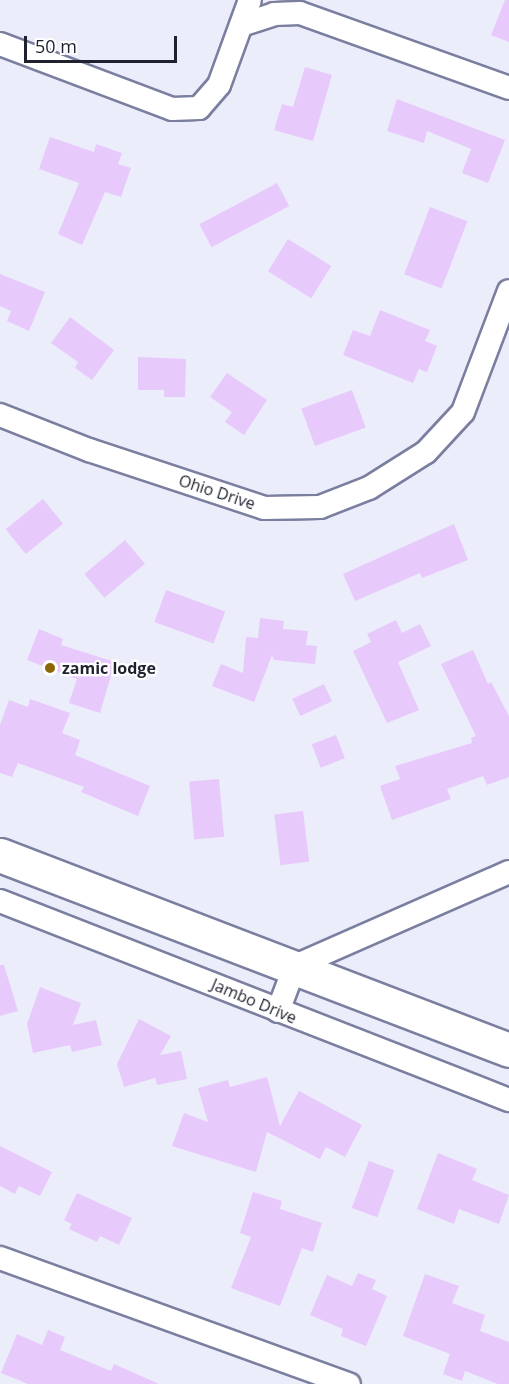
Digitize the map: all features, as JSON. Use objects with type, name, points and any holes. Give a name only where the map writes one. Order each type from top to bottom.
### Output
[{"type":"main road","points":[[0,855],[295,966],[509,1050]]},
{"type":"street","points":[[0,44],[172,109],[199,108],[219,85],[250,0]]},
{"type":"street","points":[[241,24],[294,6],[509,88]]},
{"type":"street","name":"Ohio Drive","points":[[0,415],[90,450],[264,508],[320,507],[369,488],[426,452],[463,412],[509,291]]},
{"type":"street","points":[[278,1011],[295,966],[509,872]]},
{"type":"street","name":"Jambo Drive","points":[[0,901],[115,943],[278,1011],[509,1100]]},
{"type":"street","points":[[0,1258],[349,1384]]},
{"type":"building","points":[[505,0],[509,0],[509,42],[491,35]]},
{"type":"building","points":[[305,67],[332,75],[313,141],[274,130],[282,104],[293,107]]},
{"type":"building","points":[[397,99],[505,140],[488,183],[462,173],[471,149],[427,131],[424,143],[387,131]]},
{"type":"building","points":[[50,137],[94,152],[96,144],[122,153],[118,164],[131,168],[121,197],[105,192],[82,245],[58,234],[79,183],[39,169]]},
{"type":"building","points":[[277,183],[289,206],[212,247],[199,224]]},
{"type":"building","points":[[430,207],[467,221],[442,289],[404,274]]},
{"type":"building","points":[[288,239],[331,266],[311,298],[268,271]]},
{"type":"building","points":[[0,274],[45,292],[29,331],[7,321],[11,311],[0,306]]},
{"type":"building","points":[[380,310],[430,330],[425,341],[437,346],[427,372],[419,369],[413,383],[343,355],[353,330],[370,336]]},
{"type":"building","points":[[70,317],[114,350],[92,380],[75,368],[78,362],[51,343]]},
{"type":"building","points":[[138,357],[186,359],[185,397],[164,397],[164,390],[138,390]]},
{"type":"building","points":[[227,373],[267,400],[244,435],[225,422],[232,412],[210,397]]},
{"type":"building","points":[[352,390],[366,428],[315,446],[301,408]]},
{"type":"building","points":[[43,499],[63,524],[26,554],[6,529]]},
{"type":"building","points":[[454,524],[468,560],[422,578],[420,573],[355,601],[343,574]]},
{"type":"building","points":[[125,540],[145,564],[104,598],[84,574]]},
{"type":"building","points":[[166,590],[225,612],[214,643],[154,622]]},
{"type":"building","points":[[260,618],[284,621],[283,629],[308,631],[306,645],[317,646],[315,664],[274,660],[272,655],[254,702],[212,686],[221,664],[243,673],[246,637],[258,638]]},
{"type":"building","points":[[396,620],[402,633],[420,624],[431,646],[398,662],[419,710],[387,723],[353,651],[371,642],[367,634]]},
{"type":"building","points":[[39,629],[63,639],[61,645],[115,662],[100,713],[69,703],[77,679],[27,660]]},
{"type":"building","points":[[473,650],[488,684],[491,682],[509,716],[509,777],[487,785],[483,776],[447,789],[451,799],[392,820],[380,786],[400,779],[395,766],[472,743],[471,738],[476,736],[441,664]]},
{"type":"building","points":[[324,684],[332,701],[300,716],[292,699]]},
{"type":"building","points":[[30,699],[70,713],[62,733],[80,740],[75,755],[150,786],[138,816],[81,792],[84,787],[18,763],[12,777],[0,773],[0,725],[9,700],[28,707]]},
{"type":"building","points":[[336,735],[345,758],[321,768],[312,744]]},
{"type":"building","points":[[219,779],[224,837],[194,839],[189,782]]},
{"type":"building","points":[[303,811],[309,862],[280,865],[274,815]]},
{"type":"building","points":[[0,965],[4,965],[18,1011],[0,1016]]},
{"type":"building","points":[[40,987],[81,1003],[73,1025],[96,1020],[102,1045],[72,1052],[70,1045],[33,1053],[27,1024]]},
{"type":"building","points":[[139,1019],[171,1036],[160,1055],[181,1051],[187,1079],[157,1085],[155,1078],[124,1087],[117,1064]]},
{"type":"building","points":[[267,1077],[280,1126],[299,1091],[362,1125],[345,1157],[326,1147],[320,1159],[267,1132],[256,1172],[172,1146],[184,1113],[208,1122],[198,1088],[228,1080],[230,1087]]},
{"type":"building","points":[[0,1146],[52,1172],[40,1196],[19,1186],[15,1194],[0,1186]]},
{"type":"building","points":[[438,1153],[477,1169],[472,1180],[509,1195],[499,1224],[459,1209],[454,1224],[417,1209]]},
{"type":"building","points":[[369,1161],[394,1170],[377,1217],[352,1208]]},
{"type":"building","points":[[253,1192],[282,1201],[280,1209],[322,1223],[313,1252],[302,1248],[280,1306],[231,1288],[251,1237],[240,1233]]},
{"type":"building","points":[[77,1193],[132,1218],[119,1245],[100,1236],[97,1242],[69,1229],[72,1224],[64,1220]]},
{"type":"building","points":[[358,1273],[376,1280],[372,1289],[387,1296],[366,1346],[341,1336],[343,1329],[310,1315],[327,1275],[352,1286]]},
{"type":"building","points":[[425,1274],[459,1286],[452,1303],[485,1315],[480,1331],[509,1342],[509,1384],[498,1384],[465,1371],[462,1381],[443,1374],[450,1354],[403,1336]]},
{"type":"building","points":[[48,1330],[65,1337],[60,1350],[111,1371],[114,1364],[159,1384],[28,1384],[1,1373],[17,1334],[42,1345]]},
{"type":"place","name":"zamic lodge","points":[[50,668]]}]
